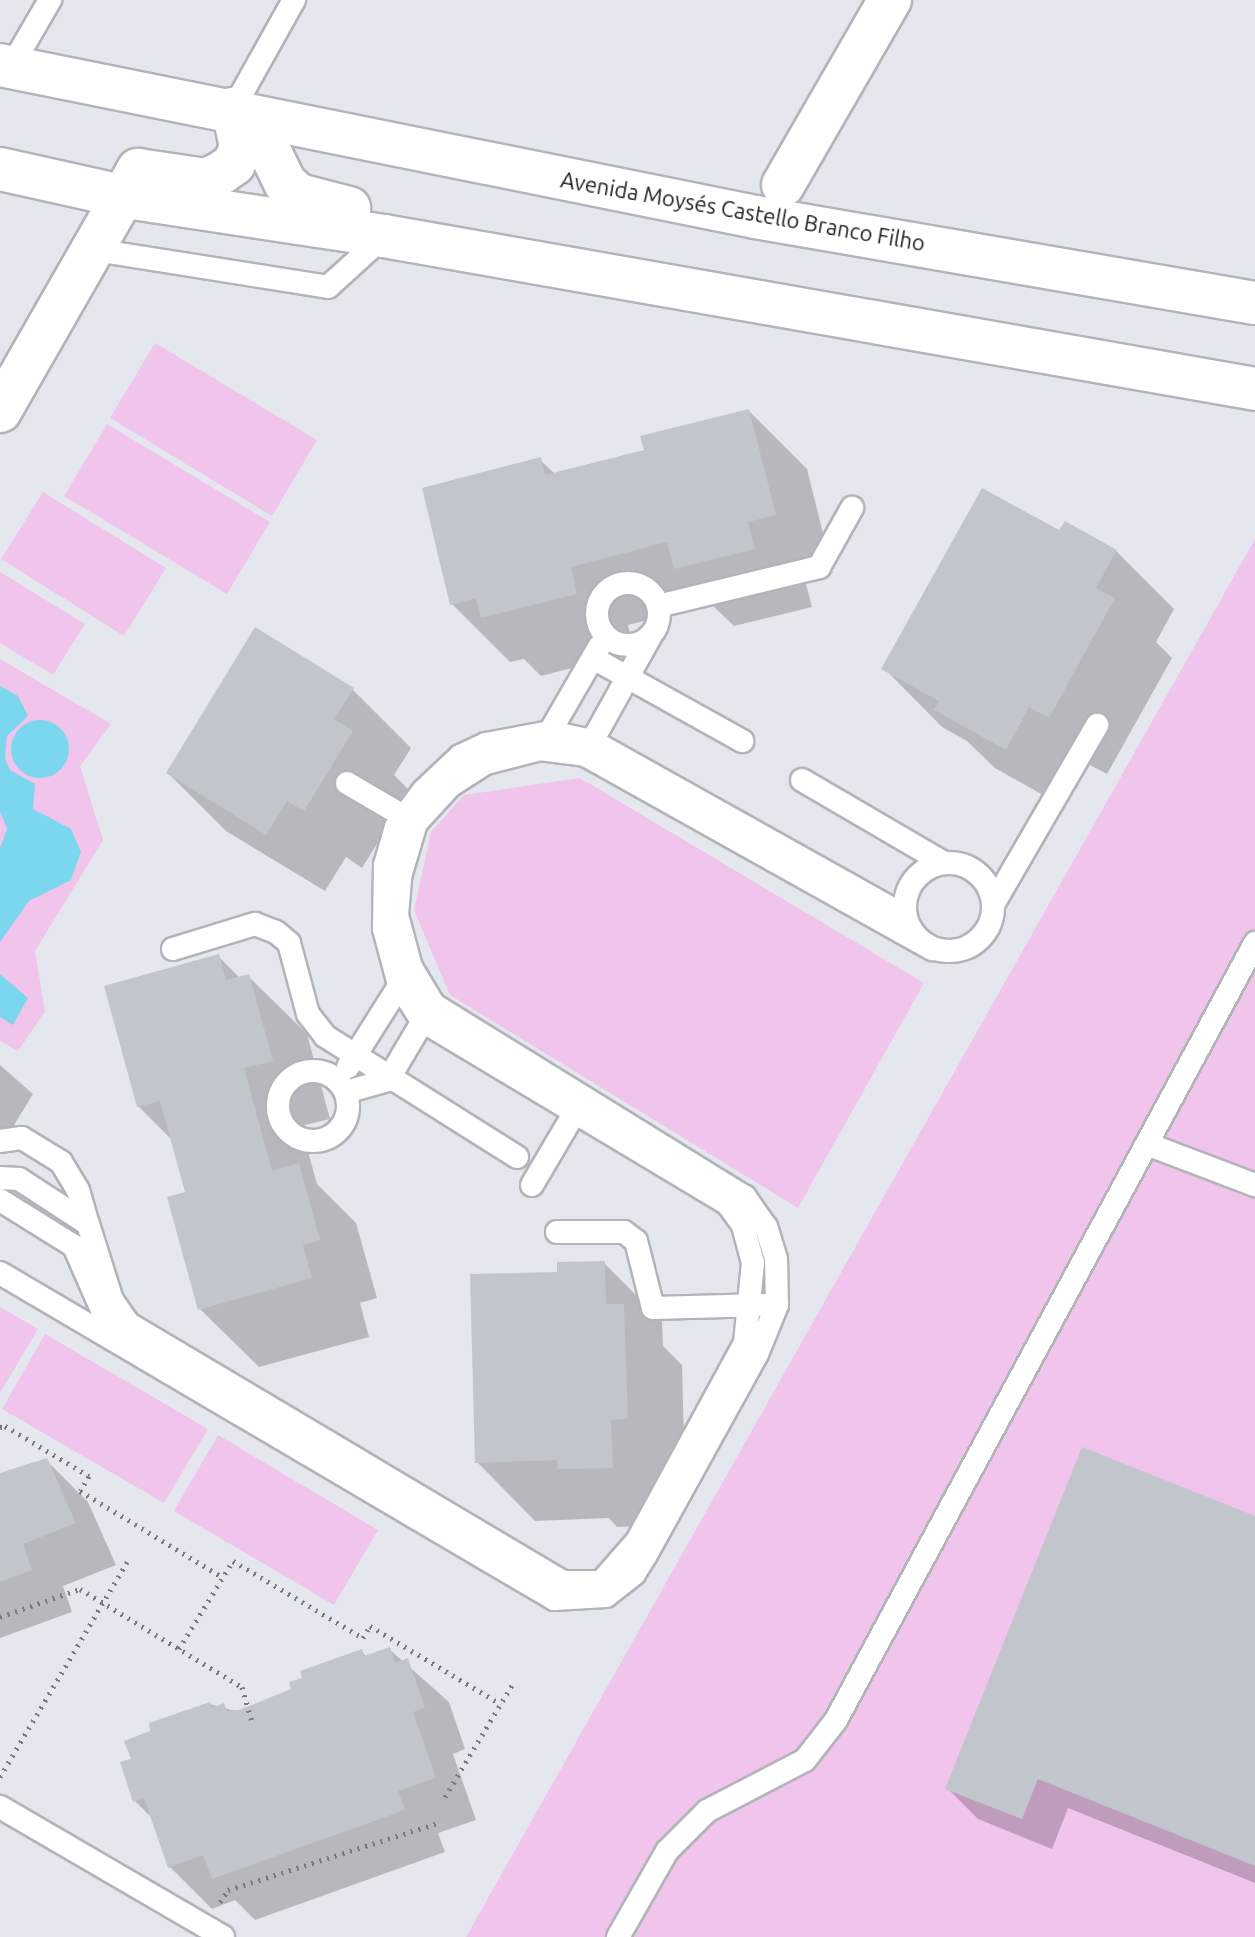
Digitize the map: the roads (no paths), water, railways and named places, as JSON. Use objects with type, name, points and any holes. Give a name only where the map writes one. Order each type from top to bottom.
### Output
[{"type":"street","points":[[783,185],[890,0]]},
{"type":"street","name":"Avenida Moysés Castello Branco Filho","points":[[6,66],[233,109],[755,217],[808,223],[1255,303]]},
{"type":"street","points":[[0,411],[126,197],[138,170],[206,180],[234,164],[241,147],[233,109]]},
{"type":"street","points":[[233,109],[263,137],[292,189],[346,205],[384,236]]},
{"type":"street","points":[[0,169],[126,197],[384,236],[1255,389]]},
{"type":"lane","points":[[6,66],[50,0]]},
{"type":"lane","points":[[233,109],[294,0]]},
{"type":"lane","points":[[755,217],[783,185],[808,223]]},
{"type":"lane","points":[[95,250],[328,287],[384,236]]},
{"type":"lane","points":[[658,606],[819,567],[852,508]]},
{"type":"lane","points":[[651,635],[634,645],[605,636],[597,618],[608,590],[637,584],[658,606]]},
{"type":"lane","points":[[588,748],[651,635],[658,606]]},
{"type":"lane","points":[[545,740],[605,636]]},
{"type":"lane","points":[[593,658],[742,741]]},
{"type":"lane","points":[[588,748],[932,949],[946,952],[975,944],[992,918],[994,903],[1097,725]]},
{"type":"lane","points":[[0,1141],[22,1138],[61,1162],[78,1190],[112,1300],[129,1324],[563,1582],[601,1582],[637,1541],[745,1343],[753,1263],[743,1225],[728,1204],[579,1105],[428,1013],[405,976],[397,915],[409,819],[450,786],[486,763],[545,740],[588,748],[905,916],[919,941],[932,949]]},
{"type":"lane","points":[[802,780],[944,863],[971,868],[990,890],[994,903]]},
{"type":"lane","points":[[347,783],[409,819]]},
{"type":"lane","points":[[905,916],[909,887],[918,875],[944,863]]},
{"type":"lane","points":[[173,949],[255,924],[276,932],[289,943],[299,968],[308,1014],[325,1036],[388,1080],[517,1157]]},
{"type":"lane","points":[[618,1937],[667,1851],[707,1811],[805,1760],[836,1720],[1255,943]]},
{"type":"lane","points":[[388,1080],[341,1086],[405,976]]},
{"type":"lane","points":[[388,1080],[428,1013]]},
{"type":"lane","points":[[532,1185],[579,1105]]},
{"type":"lane","points":[[0,1273],[554,1599],[581,1600],[606,1596],[634,1574],[757,1354],[777,1305],[776,1259],[766,1227],[745,1197],[579,1105]]},
{"type":"lane","points":[[1147,1144],[1255,1185]]},
{"type":"lane","points":[[0,1178],[19,1179],[88,1224]]},
{"type":"lane","points":[[0,1200],[74,1246],[115,1340]]},
{"type":"lane","points":[[557,1232],[624,1232],[636,1241],[653,1308],[777,1305]]},
{"type":"lane","points":[[0,1807],[214,1932]]},
{"type":"water","points":[[0,686],[18,696],[28,716],[7,736],[5,759],[10,770],[35,784],[33,809],[71,829],[81,852],[71,880],[29,901],[0,942],[0,848],[7,829],[0,811]]},
{"type":"water","points":[[40,720],[51,722],[60,729],[67,738],[67,760],[60,769],[51,776],[40,778],[29,776],[20,769],[13,760],[11,749],[13,738],[20,729],[29,722]]},
{"type":"water","points":[[0,974],[28,998],[13,1025],[0,1017]]}]
